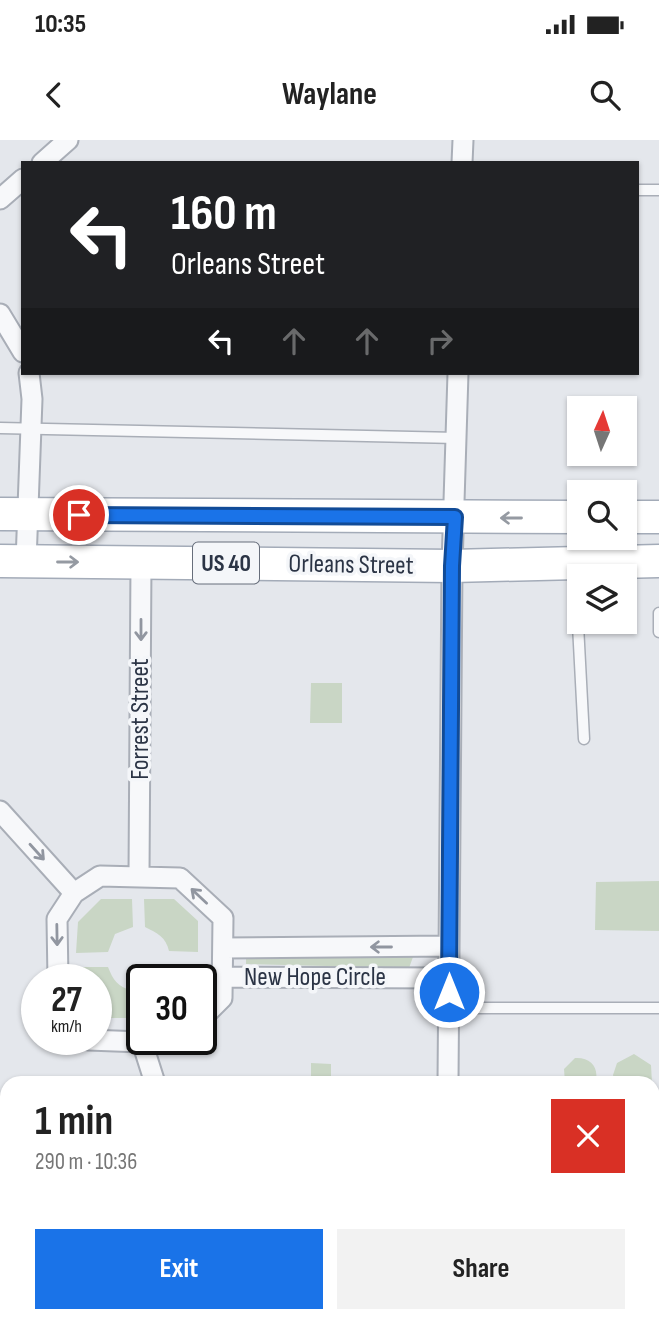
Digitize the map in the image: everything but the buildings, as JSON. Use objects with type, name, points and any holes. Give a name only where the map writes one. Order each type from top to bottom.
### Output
[{"type":"main road","name":"Orleans Street","points":[[13,514],[567,517]]},
{"type":"main road","points":[[637,517],[659,517]]},
{"type":"main road","name":"Orleans Street","points":[[13,561],[452,566],[659,561]]},
{"type":"street","points":[[44,161],[68,140]]},
{"type":"street","points":[[462,161],[463,140]]},
{"type":"street","points":[[0,199],[21,181]]},
{"type":"street","points":[[0,314],[21,349]]},
{"type":"street","points":[[13,561],[13,514],[31,429],[29,375]]},
{"type":"street","points":[[448,1076],[452,566],[458,375]]},
{"type":"street","name":"Forrest Street","points":[[139,876],[141,562]]},
{"type":"street","points":[[0,811],[74,893],[57,919],[58,964]]},
{"type":"street","name":"New Hope Circle","points":[[74,893],[100,876],[180,878],[223,918],[222,998],[217,1003]]},
{"type":"street","name":"New Hope Circle","points":[[224,948],[449,946]]},
{"type":"street","name":"New Hope Circle","points":[[223,977],[449,978]]},
{"type":"street","points":[[146,1055],[153,1076]]},
{"type":"lane","points":[[639,190],[659,190]]},
{"type":"lane","points":[[0,428],[457,438]]},
{"type":"lane","points":[[574,562],[584,739]]},
{"type":"lane","points":[[659,613],[659,632]]},
{"type":"lane","points":[[448,1008],[659,1008]]},
{"type":"green space","points":[[311,683],[342,683],[342,723],[310,723]]},
{"type":"green space","points":[[659,881],[659,931],[595,930],[596,882]]},
{"type":"green space","points":[[101,899],[132,899],[133,927],[115,934],[108,952],[76,953],[78,922]]},
{"type":"green space","points":[[144,899],[174,899],[198,921],[198,952],[169,951],[163,939],[145,927]]},
{"type":"green space","points":[[409,952],[413,957],[409,968],[246,964],[246,955]]},
{"type":"green space","points":[[112,976],[126,988],[126,1018],[112,1018]]},
{"type":"green space","points":[[634,1054],[651,1065],[652,1076],[613,1076],[617,1063]]},
{"type":"green space","points":[[575,1058],[586,1059],[595,1068],[596,1076],[564,1076],[564,1069]]},
{"type":"green space","points":[[311,1063],[331,1064],[331,1076],[311,1076]]},
{"type":"route","points":[[79,515],[455,517],[452,566],[449,992]]}]
